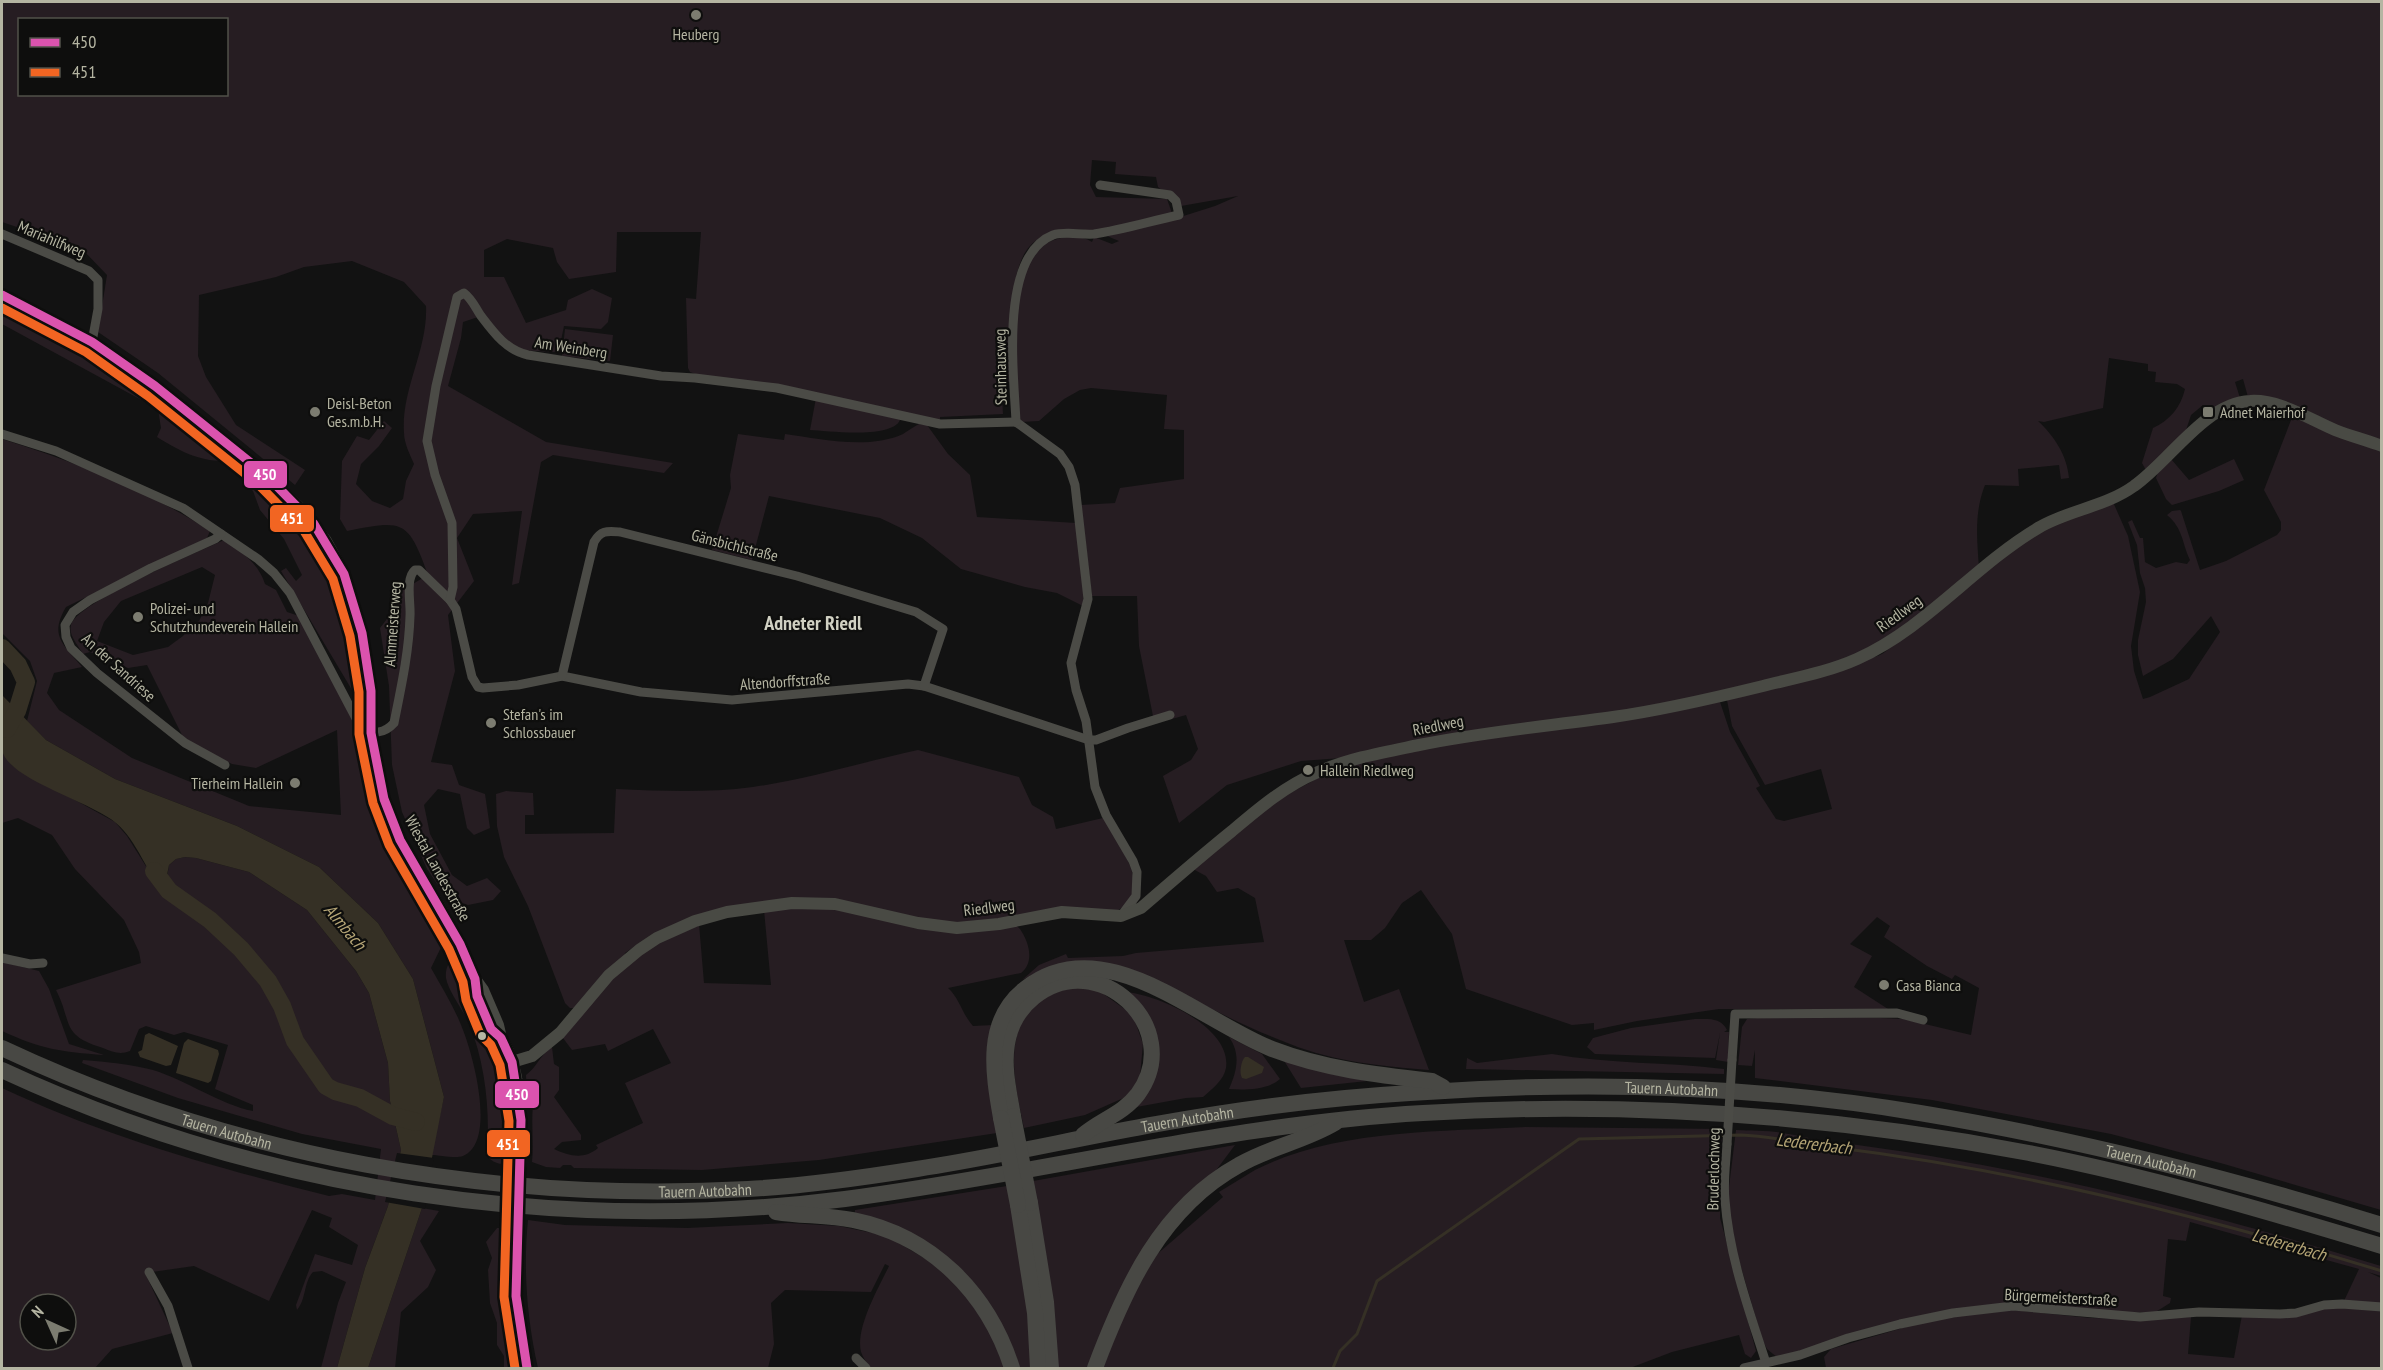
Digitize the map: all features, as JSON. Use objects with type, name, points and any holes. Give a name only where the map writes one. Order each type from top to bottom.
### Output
[{"type":"highway","points":[[1051,1368],[1046,1302],[993,1058],[997,1029],[1003,1015],[1016,997],[1033,983],[1052,973],[1077,968],[1110,970],[1142,981],[1251,1040],[1318,1065],[1432,1082],[1452,1091]]},
{"type":"highway","points":[[1007,1117],[1007,1044],[1016,1018],[1026,1004],[1047,988],[1075,981],[1103,985],[1117,991],[1138,1013],[1150,1039],[1150,1066],[1146,1080],[1137,1095],[1113,1116],[1093,1126],[1077,1139]]},
{"type":"highway","name":"Tauern Autobahn","points":[[2,1048],[71,1079],[178,1118],[287,1147],[434,1177],[571,1189],[644,1191],[751,1189],[923,1168],[1164,1123],[1270,1107],[1407,1093],[1581,1087],[1709,1090],[1916,1112],[2072,1142],[2156,1162],[2382,1225]]},
{"type":"highway","name":"Tauern Autobahn","points":[[2,1070],[81,1104],[178,1137],[285,1168],[431,1196],[529,1207],[676,1211],[751,1208],[912,1189],[1233,1133],[1344,1119],[1427,1112],[1607,1108],[1713,1112],[1819,1121],[1908,1132],[2080,1164],[2159,1183],[2382,1246]]},
{"type":"highway","points":[[1095,1368],[1120,1306],[1141,1263],[1184,1206],[1210,1183],[1241,1164],[1285,1144],[1312,1136],[1344,1119]]},
{"type":"highway","points":[[1024,1204],[1038,1368]]},
{"type":"highway","points":[[751,1208],[853,1220],[902,1235],[924,1247],[946,1263],[975,1294],[999,1334],[1012,1368]]},
{"type":"street","name":"Steinhausweg","points":[[1100,184],[1170,195],[1176,201],[1179,215],[1095,234],[1056,234],[1040,242],[1029,253],[1021,270],[1013,326],[1016,422],[1060,454],[1069,467],[1076,485],[1088,599],[1071,663],[1076,690],[1086,721],[1095,787],[1106,815],[1137,872],[1136,896],[1121,916]]},
{"type":"street","name":"Mariahilfweg","points":[[2,234],[89,271],[98,280],[98,309],[92,342]]},
{"type":"street","name":"Am Weinberg","points":[[450,600],[453,587],[452,523],[435,475],[428,441],[436,386],[457,297],[464,292],[471,298],[481,315],[507,347],[515,352],[661,376],[777,388],[940,424],[1016,422]]},
{"type":"street","name":"Wiestal Landesstraße","points":[[2,295],[92,342],[155,386],[266,475],[314,524],[344,574],[362,633],[371,691],[371,733],[384,799],[400,840],[460,944],[475,979],[477,996],[484,1012],[492,1029],[501,1038],[512,1062],[521,1120],[516,1296],[527,1368]]},
{"type":"street","name":"Riedlweg","points":[[512,1062],[532,1056],[545,1046],[572,1021],[609,975],[639,950],[674,930],[727,912],[792,903],[835,904],[918,923],[957,928],[999,924],[1062,912],[1121,916],[1141,908],[1266,802],[1295,783],[1321,771],[1366,757],[1438,741],[1499,730],[1616,717],[1722,696],[1825,670],[1872,652],[1903,632],[2018,541],[2042,525],[2095,507],[2126,492],[2150,475],[2206,420],[2228,406],[2247,401],[2267,402],[2382,446]]},
{"type":"street","points":[[2,434],[65,454],[183,508],[258,559],[290,592],[361,728],[371,733]]},
{"type":"street","name":"Gänsbichlstraße","points":[[562,676],[594,542],[598,535],[607,531],[620,532],[797,576],[916,612],[944,629],[924,686]]},
{"type":"street","name":"An der Sandriese","points":[[221,534],[90,600],[73,612],[65,626],[66,638],[71,648],[97,673],[185,743],[225,765]]},
{"type":"street","name":"Almmeisterweg","points":[[371,733],[383,731],[394,723],[405,668],[410,618],[411,573],[415,570],[422,572],[456,609],[472,677],[478,687]]},
{"type":"street","name":"Altendorffstraße","points":[[478,687],[518,685],[562,676],[641,692],[732,700],[908,684],[924,686],[1089,740]]},
{"type":"street","points":[[1089,740],[1096,740],[1170,715]]},
{"type":"street","points":[[2,958],[30,964],[43,963]]},
{"type":"street","name":"Bruderlochweg","points":[[1766,1363],[1746,1301],[1729,1232],[1724,1198],[1735,1014],[1896,1013],[1923,1020]]},
{"type":"street","points":[[149,1272],[168,1306],[188,1368]]},
{"type":"street","name":"Bürgermeisterstraße","points":[[1744,1368],[1800,1355],[1848,1338],[1900,1324],[1953,1313],[2013,1306],[2140,1317],[2199,1312],[2288,1314],[2324,1305],[2342,1304],[2382,1307]]},
{"type":"street","points":[[856,1358],[866,1368]]},
{"type":"shaded area","points":[[2,2],[2381,2],[2381,443],[2248,397],[2243,379],[2235,382],[2240,398],[2210,413],[2203,405],[2191,415],[2185,433],[2147,472],[2142,463],[2153,428],[2173,413],[2181,402],[2185,389],[2177,384],[2155,382],[2156,372],[2148,371],[2148,364],[2109,358],[2103,408],[2044,422],[2038,421],[2059,446],[2066,461],[2069,478],[2061,479],[2059,465],[2018,469],[2019,486],[1985,485],[1978,516],[1979,568],[1890,638],[1847,660],[1807,673],[1634,710],[1355,757],[1301,761],[1227,785],[1179,823],[1163,776],[1191,760],[1198,749],[1186,715],[1172,719],[1153,716],[1139,646],[1137,596],[1092,596],[1081,505],[1115,503],[1120,488],[1184,479],[1184,430],[1164,429],[1167,395],[1091,388],[1080,390],[1064,399],[1039,421],[1020,422],[1017,313],[1024,271],[1030,257],[1044,245],[1061,238],[1077,237],[1092,242],[1094,237],[1112,244],[1119,241],[1097,232],[1077,229],[1052,233],[1040,238],[1029,247],[1017,274],[1014,292],[1010,382],[1001,382],[1003,414],[940,417],[940,421],[820,395],[690,372],[686,298],[696,299],[701,232],[617,232],[616,272],[569,279],[557,262],[553,248],[507,239],[484,250],[484,277],[504,277],[526,323],[566,310],[568,300],[592,289],[612,298],[608,322],[601,329],[564,326],[559,350],[554,352],[518,350],[503,338],[484,315],[463,322],[448,386],[546,442],[673,463],[664,473],[553,455],[541,462],[519,583],[512,585],[522,511],[473,514],[457,538],[474,581],[448,615],[455,671],[431,762],[452,765],[459,785],[485,794],[490,828],[474,835],[467,828],[460,794],[438,789],[424,805],[430,834],[452,875],[467,886],[487,878],[501,891],[493,900],[468,905],[446,897],[427,869],[402,812],[392,765],[389,686],[380,628],[396,607],[399,592],[428,575],[415,543],[401,528],[380,525],[347,531],[340,519],[342,461],[357,436],[369,440],[384,421],[392,428],[379,446],[361,464],[356,484],[372,501],[390,508],[403,499],[406,481],[414,464],[405,441],[404,417],[423,338],[426,306],[404,282],[352,261],[304,267],[276,277],[199,295],[198,356],[206,377],[236,425],[305,470],[295,485],[158,373],[98,332],[107,275],[82,249],[2,222]],"holes":[[[1092,160],[1116,162],[1115,174],[1156,177],[1158,187],[1181,206],[1238,196],[1174,219],[1167,199],[1096,197],[1090,185]]]},
{"type":"shaded area","points":[[2,305],[101,355],[276,494],[309,529],[335,573],[347,616],[356,681],[352,690],[281,571],[286,568],[296,581],[302,575],[284,539],[260,510],[253,491],[223,461],[188,454],[157,437],[161,428],[158,409],[2,324]]},
{"type":"shaded area","points":[[565,329],[613,335],[610,361],[562,356]]},
{"type":"shaded area","points":[[816,398],[898,417],[900,420],[895,426],[873,432],[810,430]]},
{"type":"shaded area","points":[[2293,415],[2381,448],[2381,1210],[2111,1134],[1932,1100],[1755,1078],[1755,1050],[1752,1066],[1738,1065],[1742,1027],[1747,1019],[1836,1016],[1904,1019],[1971,1035],[1979,988],[1955,975],[1952,979],[1927,966],[1884,937],[1890,926],[1877,917],[1850,944],[1872,956],[1854,987],[1888,1009],[1719,1009],[1594,1030],[1594,1023],[1572,1025],[1466,989],[1452,934],[1421,890],[1402,903],[1385,928],[1371,940],[1344,940],[1364,1002],[1399,989],[1429,1070],[1358,1062],[1307,1050],[1237,1021],[1161,982],[1117,966],[1095,962],[1072,963],[1048,969],[1022,980],[1039,965],[1066,954],[1068,958],[1123,956],[1264,942],[1255,898],[1238,888],[1217,892],[1206,876],[1191,868],[1268,805],[1333,770],[1400,752],[1720,702],[1730,732],[1760,786],[1756,788],[1776,819],[1784,821],[1832,809],[1821,769],[1765,785],[1732,726],[1727,700],[1879,655],[2035,532],[2113,502],[2128,536],[2140,592],[2131,646],[2134,671],[2143,699],[2150,697],[2189,679],[2220,632],[2211,616],[2173,659],[2143,676],[2138,655],[2138,640],[2146,602],[2145,588],[2140,573],[2137,545],[2128,522],[2132,520],[2140,538],[2143,538],[2145,562],[2156,568],[2176,562],[2187,564],[2190,560],[2179,530],[2167,515],[2172,511],[2181,511],[2200,570],[2226,561],[2277,535],[2281,530],[2281,522],[2264,490]]},
{"type":"shaded area","points":[[919,424],[927,425],[948,454],[970,475],[977,517],[1076,523],[1084,592],[1083,606],[1057,593],[1025,587],[961,569],[922,538],[880,518],[769,496],[752,560],[712,550],[731,488],[730,475],[738,434],[784,440],[785,434],[860,442],[889,439]]},
{"type":"shaded area","points":[[2,439],[56,457],[135,489],[210,531],[207,538],[66,607],[59,625],[60,639],[82,667],[54,673],[47,693],[59,710],[132,758],[249,806],[341,815],[337,730],[256,768],[232,764],[184,739],[147,665],[128,668],[90,652],[83,654],[72,636],[71,625],[78,615],[140,578],[224,540],[243,553],[258,570],[265,584],[276,590],[287,612],[299,616],[363,741],[374,799],[389,842],[446,937],[431,968],[456,1014],[472,1058],[480,1097],[481,1117],[479,1134],[473,1148],[460,1157],[431,1155],[444,1097],[413,979],[378,923],[319,867],[237,826],[115,779],[46,740],[27,721],[37,681],[30,661],[2,633]],"holes":[[[202,567],[215,575],[208,603],[199,621],[168,647],[133,655],[97,641],[104,622],[121,601]]]},
{"type":"shaded area","points":[[2171,459],[2189,480],[2234,459],[2244,480],[2219,491],[2172,505],[2166,499],[2156,478],[2158,472]]},
{"type":"shaded area","points":[[918,750],[1019,777],[1032,805],[1053,817],[1056,829],[1103,818],[1118,841],[1131,868],[1134,882],[1133,894],[1126,905],[1112,913],[1014,917],[955,925],[783,900],[638,944],[625,953],[624,959],[574,1008],[570,1008],[565,1003],[528,906],[504,857],[497,826],[496,794],[506,791],[533,793],[534,815],[525,815],[525,834],[614,833],[616,789],[702,791],[753,787],[815,775]]},
{"type":"shaded area","points":[[2,752],[13,766],[115,822],[127,836],[164,895],[169,865],[176,859],[196,858],[249,872],[307,910],[356,971],[369,993],[388,1063],[390,1101],[401,1150],[388,1206],[365,1268],[337,1368],[321,1368],[338,1303],[346,1282],[322,1271],[313,1272],[297,1310],[296,1305],[315,1254],[352,1265],[358,1245],[329,1227],[332,1218],[312,1210],[269,1301],[194,1266],[145,1273],[173,1333],[112,1349],[95,1368],[2,1368],[2,1088],[81,1122],[162,1150],[329,1196],[342,1194],[375,1200],[381,1149],[302,1134],[178,1098],[82,1063],[83,1060],[153,1070],[253,1111],[253,1105],[215,1089],[228,1045],[184,1032],[174,1035],[146,1026],[139,1029],[130,1051],[120,1053],[89,1043],[74,1033],[56,990],[141,963],[139,952],[124,920],[75,869],[52,835],[18,818],[2,823]]},
{"type":"shaded area","points":[[832,907],[888,918],[1017,926],[1020,929],[1029,952],[1028,963],[1021,973],[948,988],[973,1026],[993,1025],[997,1133],[819,1160],[702,1170],[574,1168],[571,1165],[563,1165],[560,1168],[546,1167],[532,1162],[533,1105],[527,1097],[526,1075],[552,1047],[554,1064],[559,1067],[559,1090],[554,1097],[581,1135],[581,1140],[562,1142],[554,1149],[571,1155],[593,1152],[598,1148],[596,1145],[643,1123],[625,1083],[671,1063],[653,1029],[608,1051],[605,1044],[572,1050],[563,1038],[606,983],[653,945],[699,924],[704,983],[771,985],[764,910]]},
{"type":"shaded area","points":[[454,958],[462,961],[469,978],[478,1004],[477,1027],[498,1063],[510,1099],[512,1137],[510,1162],[503,1164],[487,1156],[488,1122],[483,1072],[469,1023],[446,978],[447,966]]},
{"type":"shaded area","points":[[2,962],[39,971],[49,989],[69,1044],[104,1055],[51,1049],[2,1031]]},
{"type":"shaded area","points":[[1072,988],[1098,990],[1133,1015],[1143,1044],[1140,1076],[1128,1096],[1085,1115],[1024,1128],[1014,1073],[1017,1036],[1023,1020],[1034,1006],[1052,993]]},
{"type":"shaded area","points":[[1125,992],[1139,994],[1173,1006],[1205,1026],[1217,1039],[1225,1053],[1226,1068],[1220,1080],[1203,1097],[1131,1108],[1156,1058]]},
{"type":"shaded area","points":[[1695,1019],[1718,1021],[1727,1030],[1724,1032],[1729,1032],[1728,1062],[1716,1060],[1720,1033],[1715,1058],[1595,1054],[1587,1047],[1593,1038],[1631,1028]]},
{"type":"shaded area","points":[[1229,1037],[1262,1054],[1280,1079],[1263,1087],[1229,1089],[1234,1076],[1236,1056]]},
{"type":"shaded area","points":[[1552,1054],[1595,1060],[1724,1069],[1724,1074],[1466,1069],[1467,1058],[1477,1063]]},
{"type":"shaded area","points":[[1283,1059],[1332,1074],[1367,1081],[1301,1088]]},
{"type":"shaded area","points":[[1526,1127],[1723,1129],[1720,1151],[1720,1218],[1756,1351],[1751,1358],[1745,1354],[1739,1335],[1672,1352],[1630,1368],[1103,1368],[1124,1314],[1155,1256],[1223,1197],[1219,1192],[1255,1170],[1286,1157],[1353,1140],[1423,1132]]},
{"type":"shaded area","points":[[1736,1130],[1776,1132],[1967,1162],[2107,1191],[2245,1226],[2381,1266],[2381,1276],[2368,1272],[2381,1278],[2381,1304],[2344,1301],[2359,1269],[2190,1222],[2186,1241],[2168,1239],[2163,1296],[2171,1298],[2170,1303],[2154,1313],[1974,1307],[1778,1358],[1767,1349],[1762,1339],[1731,1233],[1728,1195]]},
{"type":"shaded area","points":[[1235,1145],[1214,1173],[1182,1200],[1088,1368],[1057,1368],[1033,1181]]},
{"type":"shaded area","points":[[1007,1186],[1023,1265],[1033,1368],[1018,1368],[977,1289],[855,1214],[855,1210]]},
{"type":"shaded area","points":[[422,1208],[439,1211],[420,1241],[436,1270],[428,1287],[401,1312],[395,1368],[368,1368]]},
{"type":"shaded area","points":[[528,1220],[565,1225],[687,1228],[788,1223],[839,1226],[887,1236],[939,1267],[965,1295],[990,1330],[1006,1368],[871,1368],[861,1352],[861,1331],[889,1266],[885,1264],[871,1292],[785,1290],[771,1303],[774,1344],[768,1368],[538,1368],[527,1294]]},
{"type":"shaded area","points":[[497,1228],[507,1228],[508,1317],[517,1368],[504,1368],[504,1356],[497,1345],[497,1323],[490,1303],[488,1270],[492,1258],[486,1242]]},
{"type":"shaded area","points":[[2350,1307],[2381,1311],[2381,1368],[1826,1368],[1824,1357],[1831,1349],[1933,1319],[2013,1310],[2091,1318],[2191,1317],[2188,1354],[2234,1358],[2242,1315],[2289,1318],[2316,1309]]},
{"type":"water","points":[[2,695],[46,740],[115,779],[237,826],[319,867],[378,923],[413,979],[444,1097],[422,1208],[368,1368],[337,1368],[365,1268],[388,1206],[401,1150],[390,1101],[388,1063],[369,993],[356,971],[307,910],[249,872],[196,858],[176,859],[169,865],[167,875],[170,884],[169,891],[164,895],[130,839],[116,823],[34,780],[7,761],[1,743]]},
{"type":"water","points":[[149,1033],[178,1046],[171,1065],[166,1066],[140,1057],[138,1052],[142,1050],[145,1035]]},
{"type":"water","points":[[188,1039],[218,1050],[219,1054],[211,1081],[208,1083],[176,1073],[184,1043]]},
{"type":"water","points":[[1245,1057],[1264,1067],[1262,1073],[1246,1079],[1242,1078],[1241,1067]]},
{"type":"pier","points":[[397,1153],[434,1158],[425,1209],[385,1202]]},
{"type":"waterway","name":"Almbach","points":[[2,648],[18,665],[26,682],[17,711],[7,729]]},
{"type":"waterway","name":"Almbach","points":[[154,871],[169,891],[210,920],[241,949],[268,981],[282,1006],[295,1041],[326,1086],[360,1098],[393,1116],[416,1122]]},
{"type":"waterway","name":"Ledererbach","points":[[1333,1368],[1340,1351],[1357,1334],[1377,1281],[1579,1139],[1741,1135],[1971,1168],[2178,1214],[2382,1271]]},
{"type":"transit line","name":"450","points":[[2,295],[92,342],[155,386],[266,475],[314,524],[344,574],[362,633],[371,691],[371,733],[384,799],[400,840],[460,944],[475,979],[477,996],[491,1029],[501,1038],[512,1062],[521,1120],[516,1296],[527,1368]]},
{"type":"transit line","name":"451","points":[[2,308],[86,352],[148,396],[258,484],[304,531],[333,579],[350,636],[359,692],[359,734],[373,803],[389,845],[449,949],[463,982],[466,1000],[480,1034],[491,1045],[500,1065],[509,1121],[504,1297],[515,1368]]},
{"type":"place","name":"Heuberg","points":[[696,15]]},
{"type":"place","name":"Deisl-Beton Ges.m.b.H.","points":[[315,412]]},
{"type":"place","name":"Adnet Maierhof","points":[[2208,412]]},
{"type":"place","name":"Polizei- und Schutzhundeverein Hallein","points":[[138,617]]},
{"type":"place","name":"Stefan's im Schlossbauer","points":[[491,723]]},
{"type":"place","name":"Hallein Riedlweg","points":[[1308,770]]},
{"type":"place","name":"Tierheim Hallein","points":[[295,783]]},
{"type":"place","name":"Casa Bianca","points":[[1884,985]]},
{"type":"district","name":"Adneter Riedl","points":[[813,623]]}]
